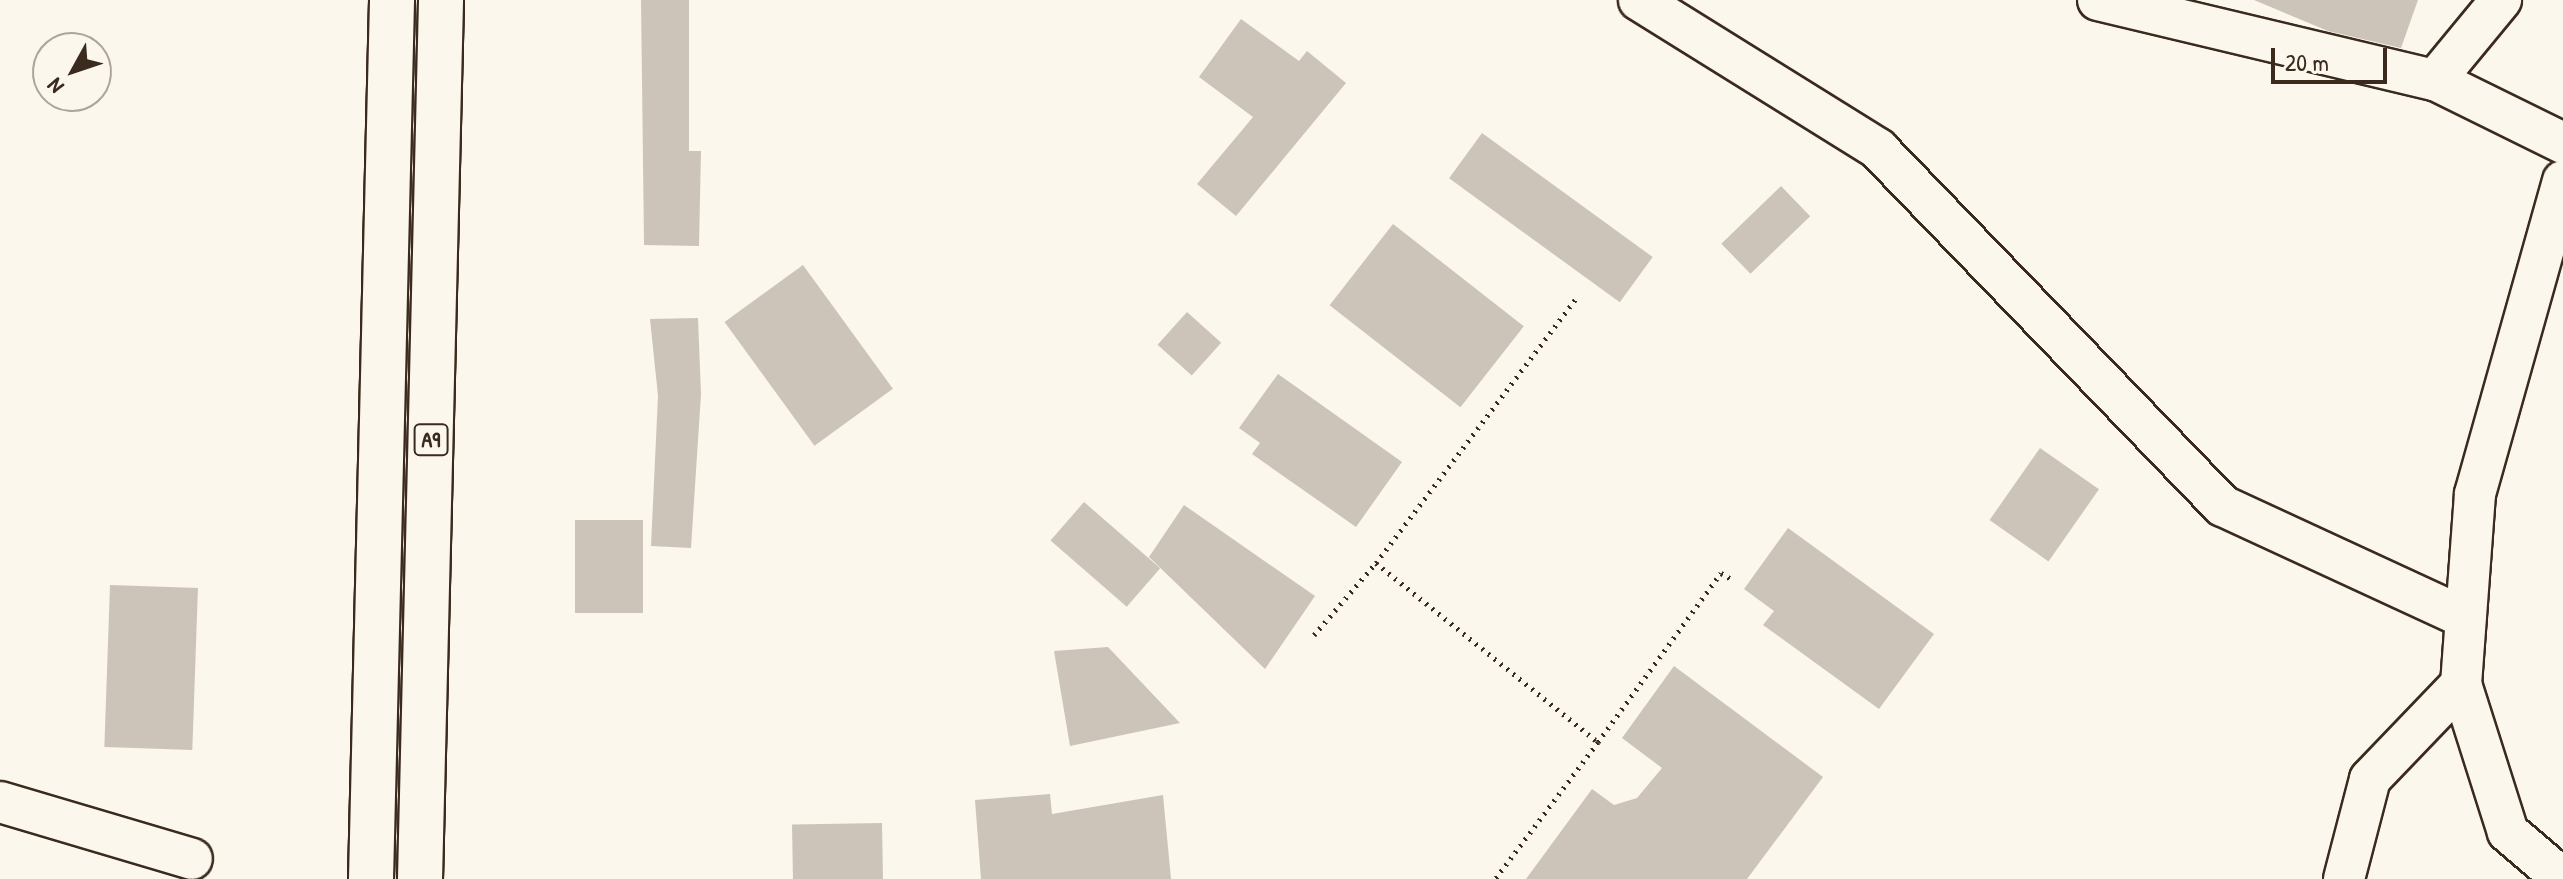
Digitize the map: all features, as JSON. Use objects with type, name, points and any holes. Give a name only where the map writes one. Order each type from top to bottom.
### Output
[{"type":"highway","name":"A9","points":[[371,879],[392,0]]},
{"type":"highway","name":"A9","points":[[420,879],[441,0]]},
{"type":"street","points":[[1639,0],[1878,149],[2223,506],[2465,618]]},
{"type":"street","points":[[2098,0],[2435,80],[2563,143]]},
{"type":"street","points":[[2435,80],[2501,0]]},
{"type":"street","points":[[2563,181],[2475,494],[2461,684],[2508,832],[2563,879]]},
{"type":"street","points":[[2344,879],[2370,779],[2461,684]]},
{"type":"street","points":[[1,807],[192,859]]},
{"type":"path","points":[[1314,635],[1376,563],[1578,296]]},
{"type":"path","points":[[1376,563],[1598,742]]},
{"type":"path","points":[[1495,879],[1721,573],[1731,579]]},
{"type":"building","points":[[641,0],[689,0],[689,151],[701,151],[699,246],[644,245]]},
{"type":"building","points":[[2254,0],[2418,0],[2401,48],[2328,31]]},
{"type":"building","points":[[1241,19],[1299,61],[1307,51],[1346,83],[1236,216],[1197,184],[1253,117],[1199,77]]},
{"type":"building","points":[[1482,133],[1653,257],[1620,302],[1449,178]]},
{"type":"building","points":[[1781,186],[1810,216],[1750,274],[1721,244]]},
{"type":"building","points":[[1393,224],[1524,326],[1460,407],[1330,305]]},
{"type":"building","points":[[803,265],[893,389],[814,446],[725,322]]},
{"type":"building","points":[[1187,312],[1221,343],[1192,375],[1158,345]]},
{"type":"building","points":[[698,318],[701,394],[691,548],[651,546],[658,396],[650,319]]},
{"type":"building","points":[[1278,374],[1402,462],[1356,527],[1252,454],[1260,443],[1239,428]]},
{"type":"building","points":[[2040,448],[2099,489],[2049,561],[1990,520]]},
{"type":"building","points":[[1084,502],[1160,568],[1127,607],[1051,540]]},
{"type":"building","points":[[1184,505],[1315,596],[1265,669],[1149,557]]},
{"type":"building","points":[[575,520],[643,520],[643,613],[575,613]]},
{"type":"building","points":[[1788,528],[1934,634],[1879,709],[1763,625],[1774,611],[1744,589]]},
{"type":"building","points":[[110,585],[198,588],[192,750],[104,747]]},
{"type":"building","points":[[1108,647],[1180,723],[1070,746],[1054,651]]},
{"type":"building","points":[[1674,666],[1823,777],[1747,879],[1526,879],[1592,789],[1614,805],[1637,798],[1662,768],[1622,738]]},
{"type":"building","points":[[1050,794],[1052,814],[1163,795],[1171,879],[981,879],[975,800]]},
{"type":"building","points":[[882,823],[883,879],[793,879],[792,825]]}]
